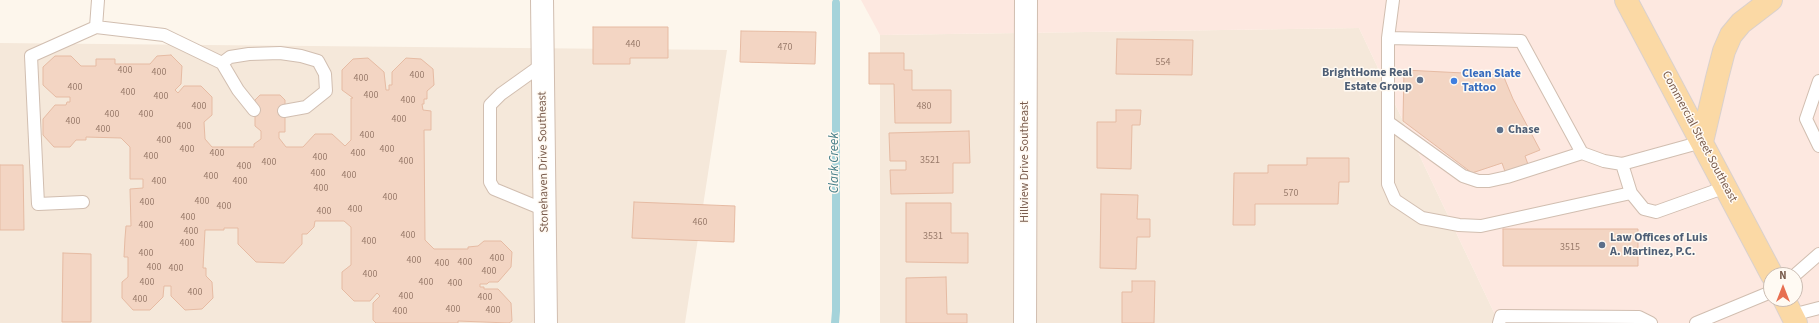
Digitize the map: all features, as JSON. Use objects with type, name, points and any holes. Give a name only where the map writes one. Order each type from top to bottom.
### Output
[{"type":"main road","name":"Commercial Street Southeast","points":[[1626,0],[1768,267]]},
{"type":"main road","points":[[1702,142],[1717,78],[1731,35],[1741,23],[1771,0]]},
{"type":"street","name":"Stonehaven Drive Southeast","points":[[542,0],[546,323]]},
{"type":"street","name":"Hillview Drive Southeast","points":[[1025,323],[1026,0]]},
{"type":"lane","points":[[96,27],[98,0]]},
{"type":"lane","points":[[1393,0],[1388,38],[1388,184],[1395,200],[1422,218],[1459,225],[1481,226],[1630,193]]},
{"type":"lane","points":[[83,202],[38,204],[31,56],[96,27],[164,35],[222,63],[238,90],[254,110]]},
{"type":"lane","points":[[1388,38],[1520,41],[1582,153],[1604,162],[1622,164],[1702,142]]},
{"type":"lane","points":[[222,63],[230,57],[280,53],[301,56],[318,61],[325,74],[326,91],[306,107],[284,111]]},
{"type":"lane","points":[[543,64],[501,94],[490,105],[490,182],[494,189],[545,210]]},
{"type":"lane","points":[[1819,81],[1806,118],[1819,146]]},
{"type":"lane","points":[[1388,122],[1463,176],[1478,181],[1489,181],[1507,177],[1582,153]]},
{"type":"lane","points":[[1622,164],[1630,193],[1644,209],[1656,212],[1726,186]]},
{"type":"lane","points":[[1803,267],[1819,254]]},
{"type":"lane","points":[[1696,323],[1763,295]]},
{"type":"lane","points":[[1791,312],[1819,308]]},
{"type":"lane","points":[[1499,323],[1502,316],[1527,316],[1639,317],[1651,323]]},
{"type":"shaded area","points":[[861,0],[1819,0],[1819,323],[1499,323],[1359,28],[880,35]]},
{"type":"shaded area","points":[[1359,28],[1499,323],[880,323],[880,35]]},
{"type":"shaded area","points":[[0,43],[727,50],[685,323],[0,323]]},
{"type":"building","points":[[593,27],[668,27],[668,58],[630,58],[630,64],[593,64]]},
{"type":"building","points":[[741,31],[816,32],[815,64],[740,62]]},
{"type":"building","points":[[1117,39],[1193,40],[1192,75],[1116,74]]},
{"type":"building","points":[[869,53],[904,53],[904,70],[912,70],[912,90],[951,90],[951,123],[895,123],[894,84],[869,84]]},
{"type":"building","points":[[171,55],[182,66],[181,84],[175,90],[178,93],[184,86],[201,86],[212,97],[212,115],[204,122],[205,139],[212,147],[254,147],[254,144],[261,139],[261,131],[255,126],[255,100],[260,95],[280,95],[285,100],[285,132],[279,132],[279,138],[286,147],[303,147],[315,134],[332,134],[345,146],[351,140],[351,98],[353,98],[342,90],[342,70],[353,59],[368,58],[384,72],[386,90],[389,90],[389,85],[392,85],[392,72],[406,58],[421,59],[433,69],[434,85],[427,91],[427,99],[424,99],[424,104],[422,104],[423,110],[431,111],[431,130],[424,130],[425,240],[434,249],[468,249],[468,247],[478,246],[484,241],[501,241],[512,252],[511,267],[498,282],[480,284],[480,287],[484,287],[484,289],[498,289],[511,303],[512,321],[509,323],[458,321],[458,323],[376,323],[373,320],[373,303],[380,296],[377,293],[370,301],[354,301],[342,289],[342,272],[351,265],[351,227],[344,221],[315,221],[314,227],[307,234],[302,234],[302,244],[284,263],[256,262],[238,244],[238,228],[205,230],[203,268],[206,268],[206,276],[212,282],[213,298],[202,309],[185,310],[171,296],[171,286],[164,286],[163,297],[150,310],[133,310],[122,298],[122,282],[128,277],[128,257],[124,257],[125,238],[126,226],[131,226],[130,189],[143,188],[143,179],[130,179],[130,147],[121,138],[86,137],[86,140],[76,140],[70,147],[54,147],[43,135],[43,119],[55,105],[66,105],[67,102],[70,102],[70,97],[56,97],[43,85],[43,67],[55,56],[71,56],[81,66],[96,66],[96,59],[115,59],[115,64],[150,64],[157,56]]},
{"type":"building","points":[[1404,70],[1503,75],[1513,99],[1540,150],[1525,156],[1530,170],[1507,177],[1502,163],[1472,173],[1403,121]]},
{"type":"building","points":[[1116,110],[1141,110],[1140,125],[1132,125],[1131,169],[1097,168],[1097,122],[1116,122]]},
{"type":"building","points":[[969,131],[970,163],[953,163],[953,193],[891,194],[890,170],[906,170],[906,161],[890,161],[889,133]]},
{"type":"building","points":[[1307,158],[1349,158],[1349,182],[1339,182],[1338,204],[1255,204],[1255,225],[1233,225],[1234,173],[1268,173],[1268,165],[1307,165]]},
{"type":"building","points":[[0,165],[23,165],[24,230],[0,230]]},
{"type":"building","points":[[1101,194],[1138,195],[1137,219],[1150,219],[1150,237],[1137,237],[1136,269],[1100,268]]},
{"type":"building","points":[[634,202],[735,206],[734,242],[632,238]]},
{"type":"building","points":[[906,203],[951,203],[951,233],[968,233],[968,263],[906,262]]},
{"type":"building","points":[[1503,229],[1638,229],[1638,266],[1503,266]]},
{"type":"building","points":[[63,253],[91,254],[91,322],[62,322]]},
{"type":"building","points":[[946,277],[947,314],[967,314],[967,323],[906,323],[906,278]]},
{"type":"building","points":[[1132,281],[1155,281],[1154,323],[1122,323],[1122,292],[1132,292]]},
{"type":"waterway","name":"Clark Creek","points":[[835,323],[836,3]]},
{"type":"place","name":"BrightHome Real Estate Group","points":[[1420,80]]},
{"type":"place","name":"Clean Slate Tattoo","points":[[1454,81]]},
{"type":"place","name":"Chase","points":[[1500,130]]},
{"type":"place","name":"Law Offices of Luis A. Martinez, P.C.","points":[[1602,245]]}]
